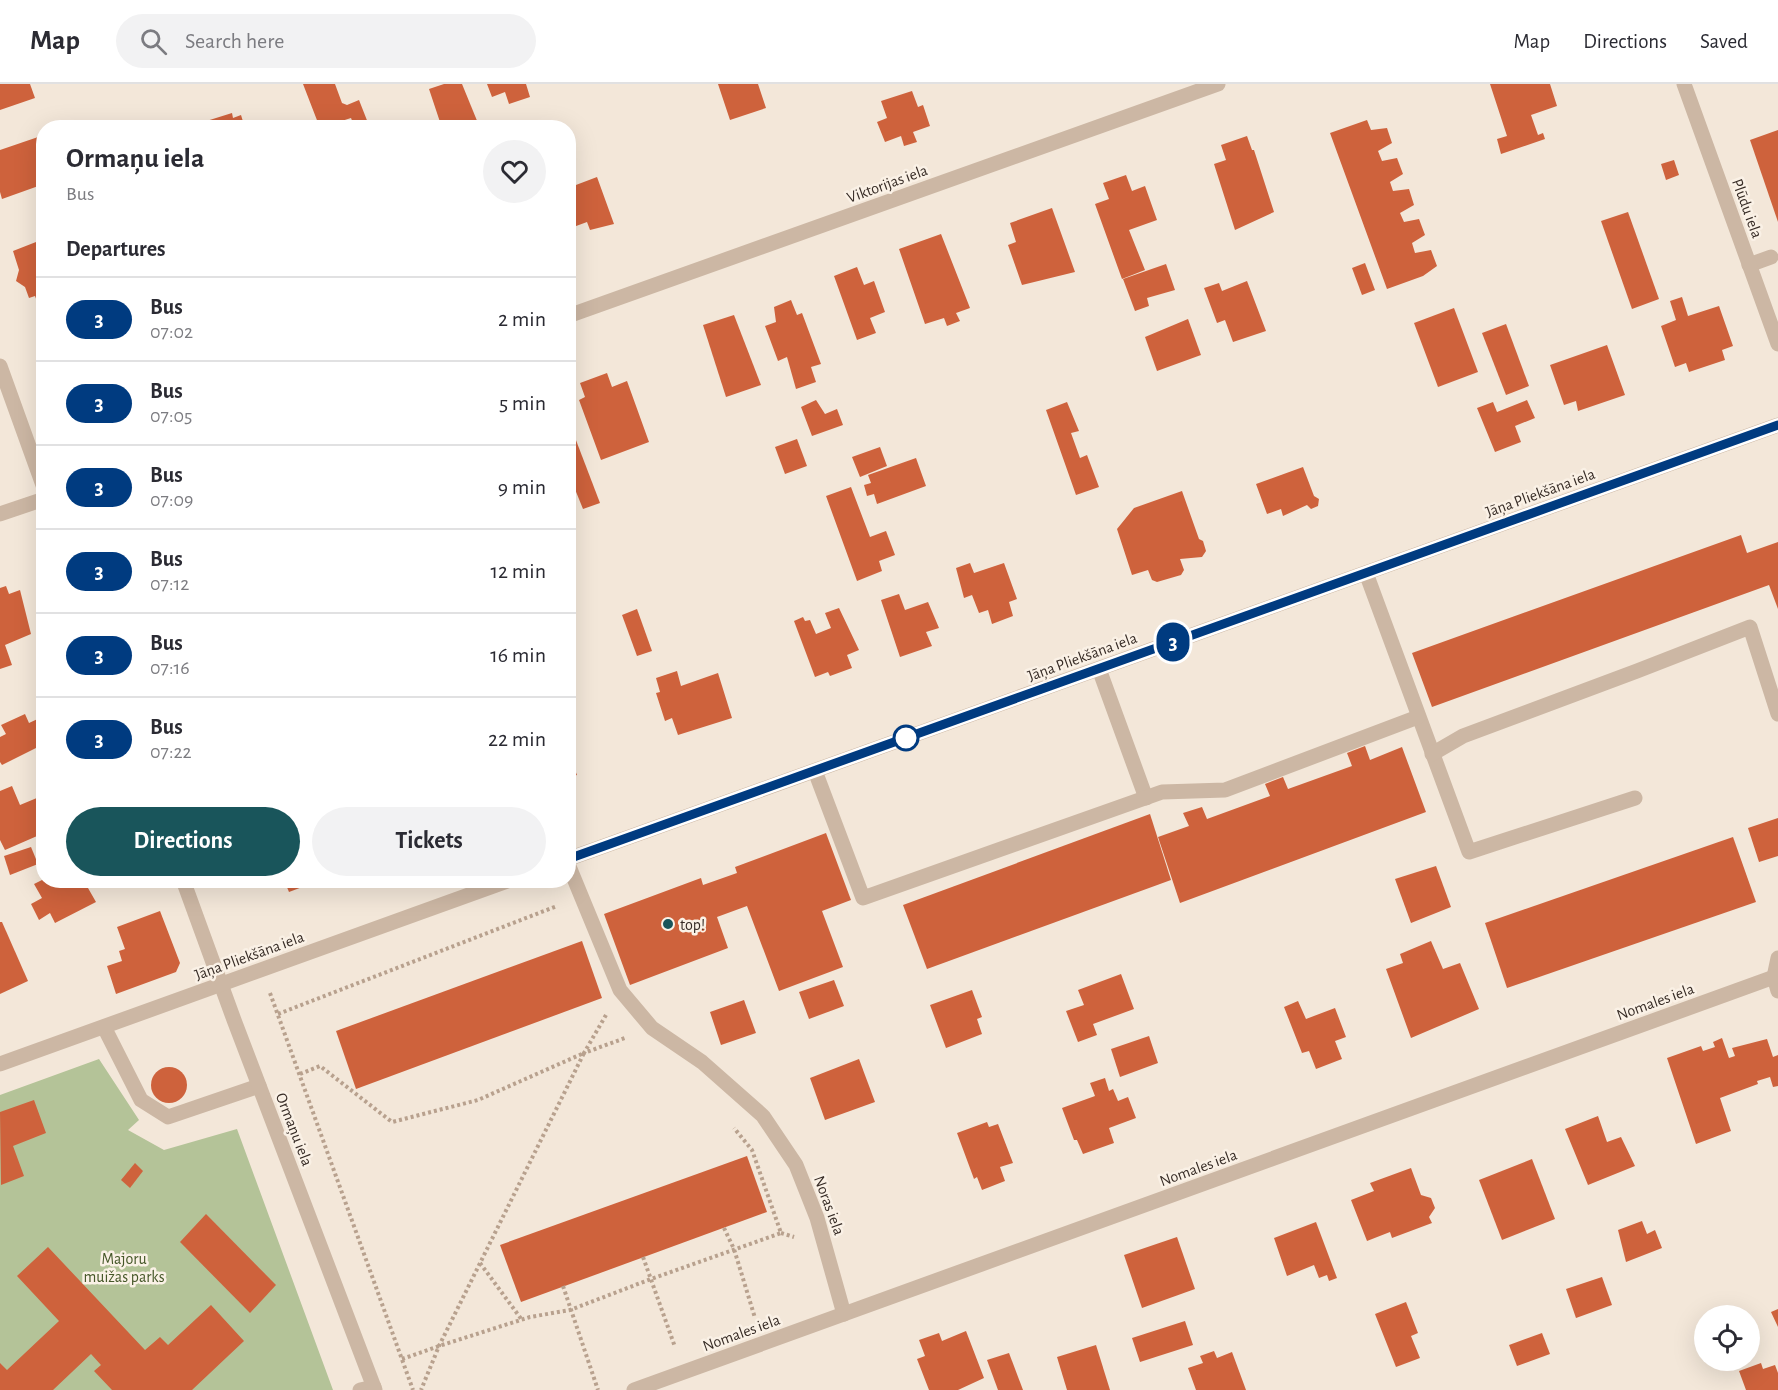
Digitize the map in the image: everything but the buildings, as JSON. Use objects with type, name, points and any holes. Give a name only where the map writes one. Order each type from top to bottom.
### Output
[{"type":"street","name":"Viktorijas iela","points":[[576,313],[1218,84]]},
{"type":"street","name":"Plūdu iela","points":[[1684,84],[1778,344]]},
{"type":"street","points":[[1749,265],[1771,257]]},
{"type":"street","points":[[0,366],[36,466]]},
{"type":"street","name":"Jāņa Pliekšāna iela","points":[[576,859],[1778,425]]},
{"type":"street","points":[[0,514],[36,502]]},
{"type":"street","points":[[1366,573],[1469,852],[1635,798]]},
{"type":"street","points":[[1432,754],[1463,736],[1750,627],[1778,714]]},
{"type":"street","points":[[1100,669],[1146,798]]},
{"type":"street","points":[[815,771],[863,898],[1162,792],[1225,790],[1418,717]]},
{"type":"street","name":"Noras iela","points":[[576,882],[620,990],[652,1028],[702,1062],[763,1116],[796,1165],[817,1218],[844,1314]]},
{"type":"street","name":"Ormaņu iela","points":[[186,888],[370,1389]]},
{"type":"street","name":"Jāņa Pliekšāna iela","points":[[0,1064],[488,888]]},
{"type":"street","points":[[1776,984],[1778,958]]},
{"type":"street","name":"Nomales iela","points":[[634,1390],[1776,984]]},
{"type":"street","points":[[104,1027],[141,1100],[168,1117],[259,1086]]},
{"type":"path","points":[[278,1014],[582,897]]},
{"type":"path","points":[[262,969],[413,1390]]},
{"type":"path","points":[[422,1390],[439,1346],[480,1263],[584,1053],[620,990]]},
{"type":"path","points":[[300,1074],[320,1066],[392,1122],[478,1100],[584,1053],[652,1028]]},
{"type":"path","points":[[402,1359],[522,1320],[570,1310],[781,1233],[752,1150],[730,1124]]},
{"type":"path","points":[[724,1228],[734,1249],[763,1344]]},
{"type":"path","points":[[643,1257],[684,1372]]},
{"type":"path","points":[[480,1263],[522,1320]]},
{"type":"path","points":[[562,1286],[598,1390]]},
{"type":"green space","name":"Majoru muižas parks","points":[[99,1059],[139,1120],[128,1130],[164,1150],[237,1129],[333,1390],[0,1390],[0,1095]]},
{"type":"bus line","name":"3","points":[[576,856],[1778,425]]},
{"type":"place","name":"top!","points":[[668,924]]}]
